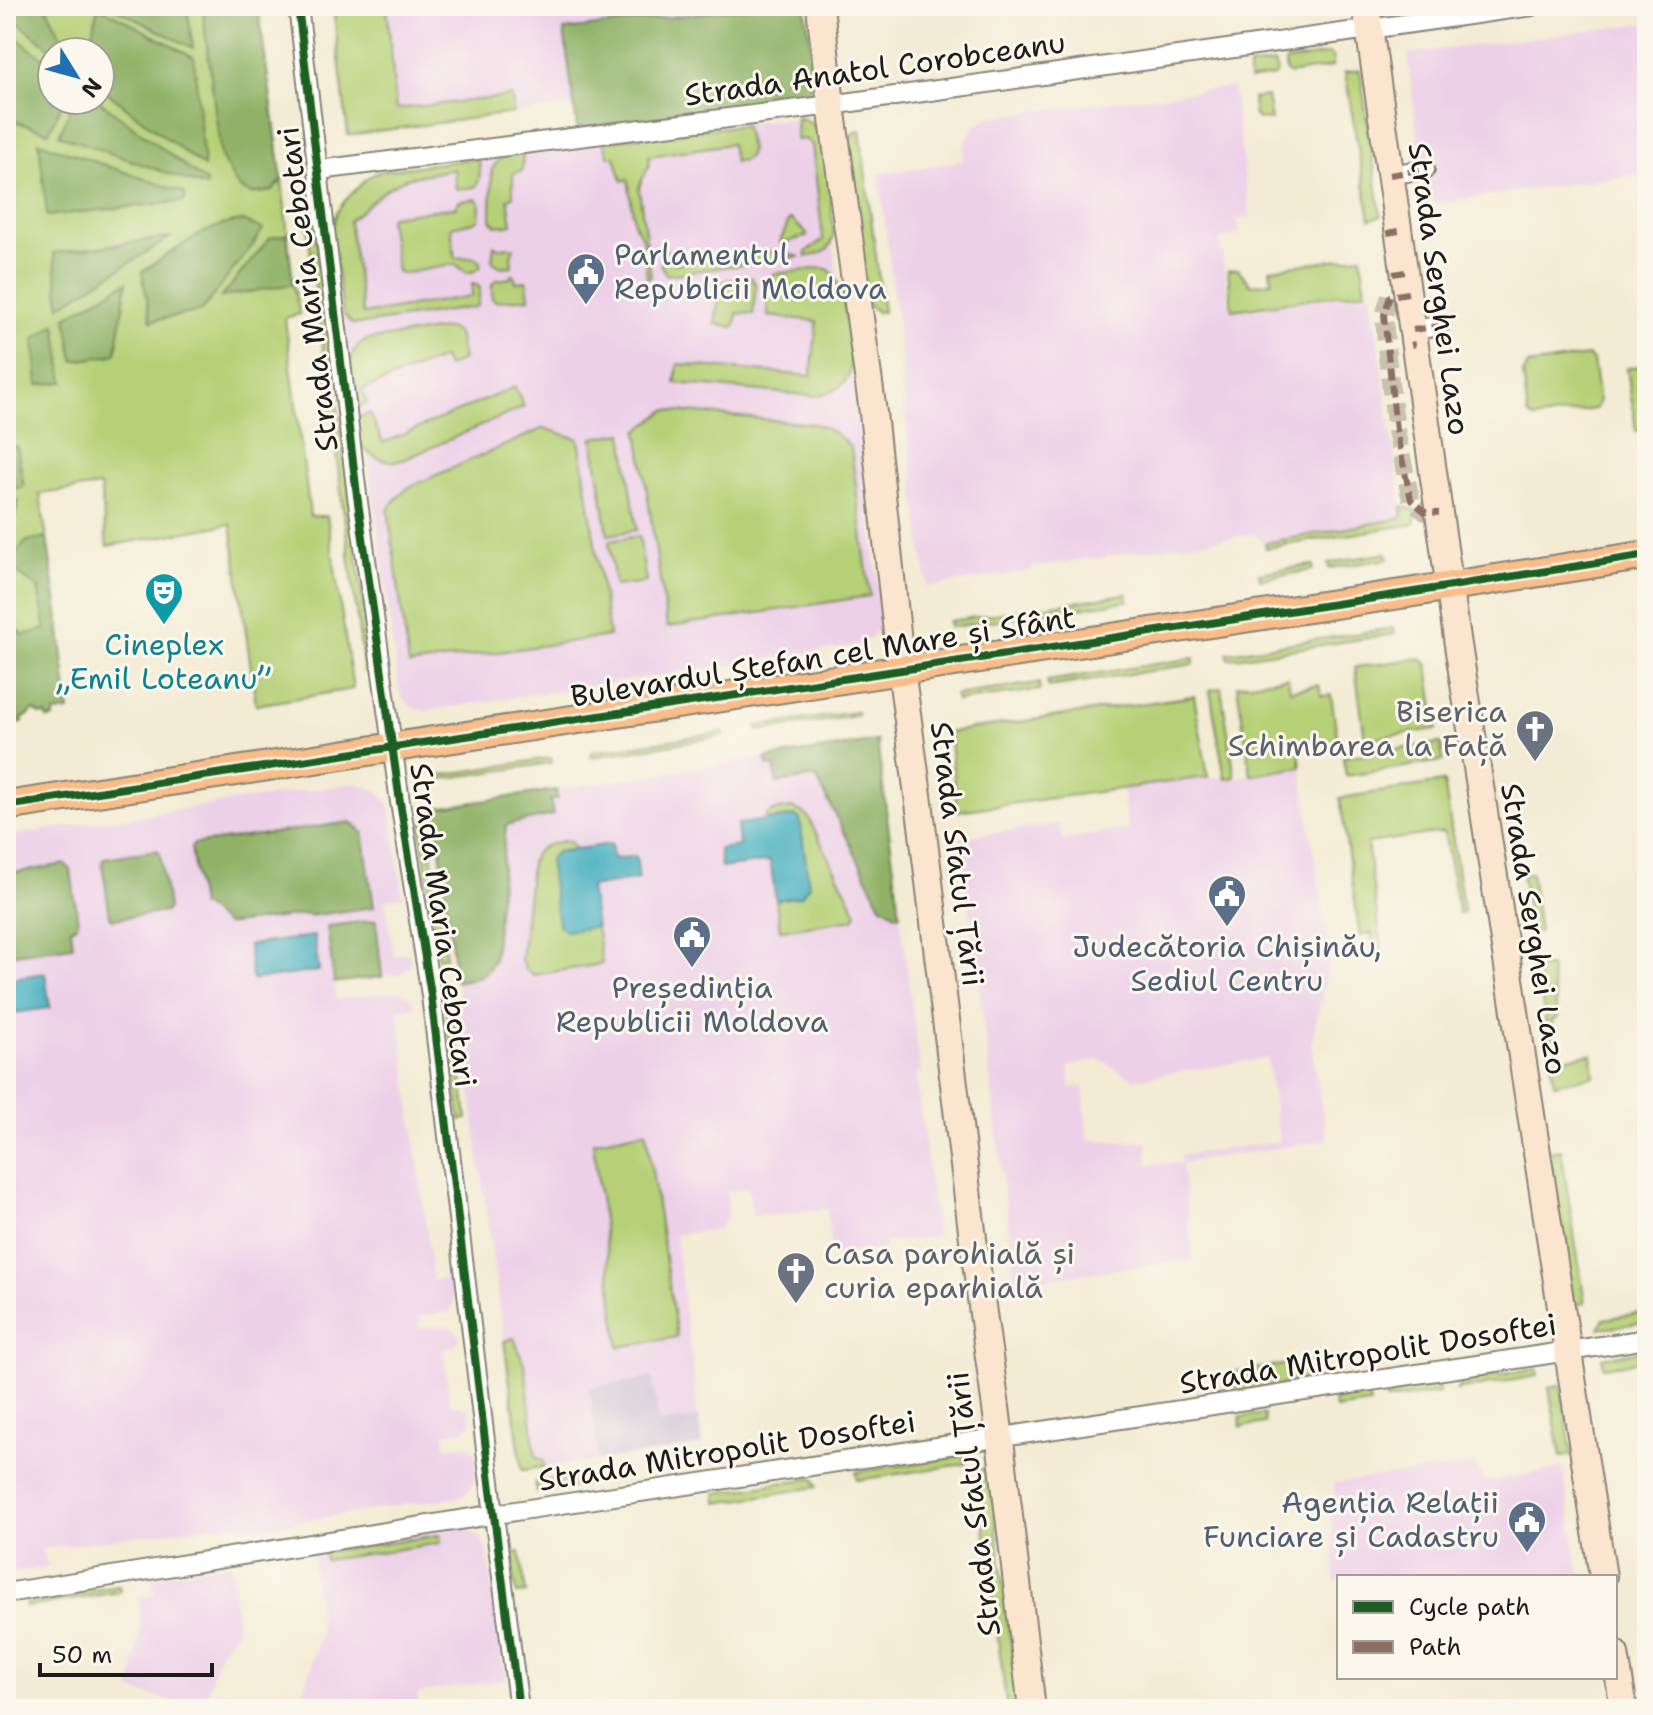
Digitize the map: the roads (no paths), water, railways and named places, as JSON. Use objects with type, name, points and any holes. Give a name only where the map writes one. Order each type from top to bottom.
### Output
[{"type":"main road","name":"Strada Sfatul Țării","points":[[820,6],[1032,1709]]},
{"type":"main road","name":"Strada Serghei Lazo","points":[[1368,18],[1390,175],[1399,284],[1419,336],[1449,586],[1603,1575]]},
{"type":"main road","name":"Bulevardul Ștefan cel Mare și Sfânt","points":[[6,806],[1647,555]]},
{"type":"main road","points":[[1617,1666],[1624,1709]]},
{"type":"street","name":"Strada Maria Cebotari","points":[[298,6],[357,495],[431,995],[519,1709]]},
{"type":"street","name":"Strada Anatol Corobceanu","points":[[319,170],[831,105],[1368,18],[1532,6]]},
{"type":"street","points":[[1390,175],[1425,169]]},
{"type":"street","name":"Strada Mitropolit Dosoftei","points":[[6,1593],[494,1515],[1647,1339]]},
{"type":"water","points":[[796,816],[800,819],[809,885],[801,896],[776,900],[770,861],[721,868],[719,849],[739,846],[737,824]]},
{"type":"water","points":[[611,844],[613,859],[636,856],[639,879],[590,887],[596,927],[566,931],[558,925],[549,860],[556,852]]},
{"type":"water","points":[[314,936],[319,971],[252,980],[248,945]]},
{"type":"water","points":[[45,973],[50,1008],[6,1014],[6,979]]},
{"type":"tunnel","points":[[1390,296],[1384,315],[1387,357],[1396,430],[1411,500],[1425,512],[1439,513]]},
{"type":"place","name":"Parlamentul Republicii Moldova","points":[[586,306]]},
{"type":"place","name":"Cineplex „Emil Loteanu”","points":[[164,626]]},
{"type":"place","name":"Biserica Schimbarea la Față","points":[[1535,763]]},
{"type":"place","name":"Judecătoria Chișinău, Sediul Centru","points":[[1227,928]]},
{"type":"place","name":"Președinția Republicii Moldova","points":[[692,969]]},
{"type":"place","name":"Casa parohială și curia eparhială","points":[[796,1305]]},
{"type":"place","name":"Agenția Relații Funciare și Cadastru","points":[[1527,1554]]}]
